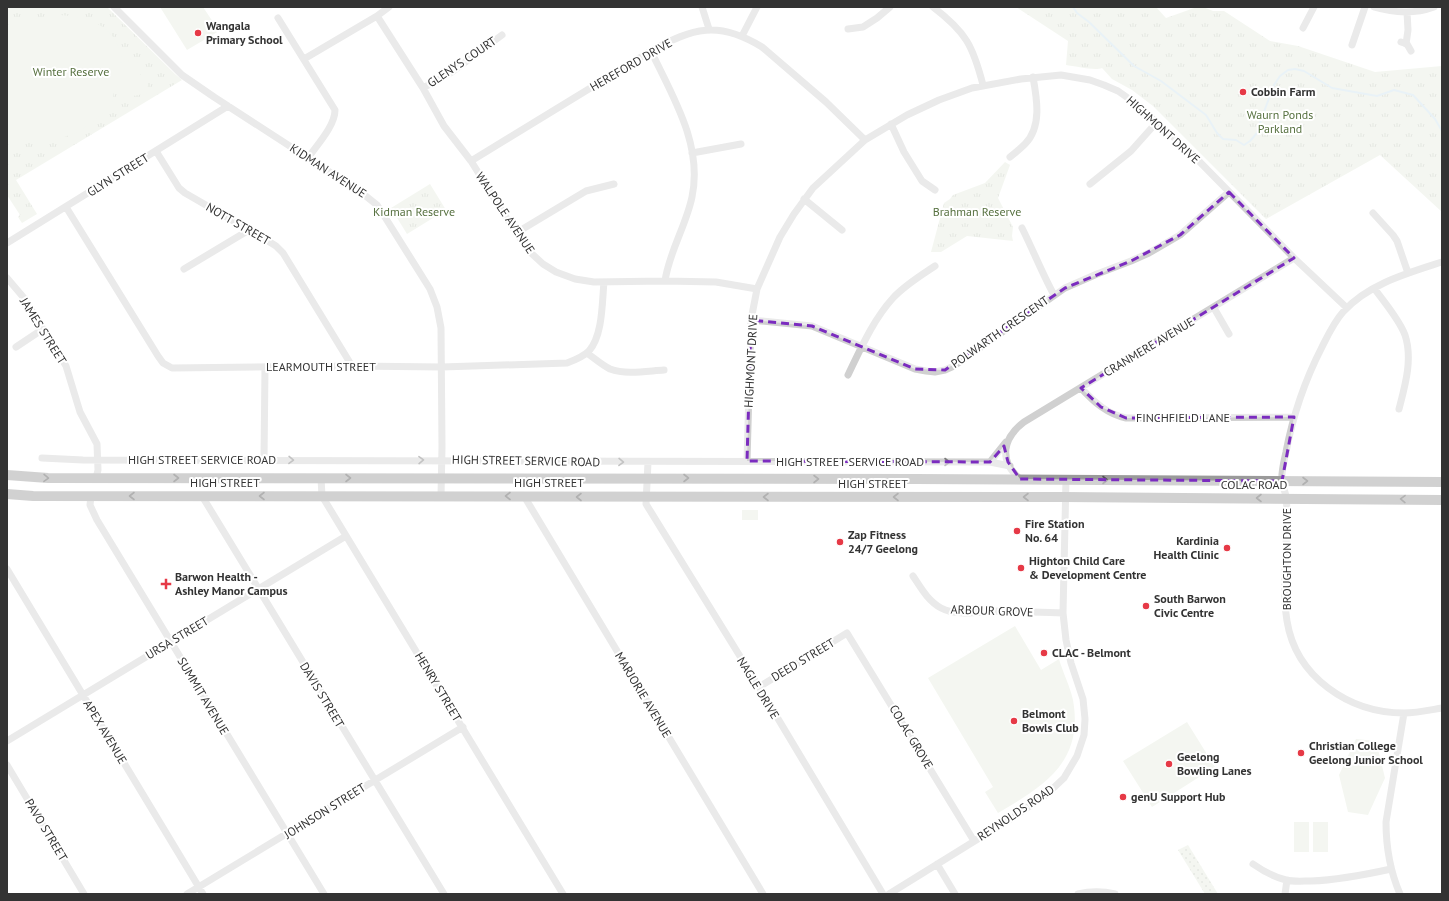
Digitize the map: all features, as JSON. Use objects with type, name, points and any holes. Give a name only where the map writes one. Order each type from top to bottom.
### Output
[{"type":"highway","name":"HIGH STREET","points":[[7,476],[48,478],[1066,479]]},
{"type":"highway","points":[[91,496],[96,478]]},
{"type":"highway","name":"COLAC ROAD","points":[[1066,479],[1284,489],[1442,500]]},
{"type":"highway","name":"COLAC ROAD","points":[[1065,497],[1442,482]]},
{"type":"highway","name":"HIGH STREET","points":[[7,494],[33,496],[1065,497]]},
{"type":"street","name":"KIDMAN AVENUE","points":[[114,7],[182,75],[362,193],[377,205],[430,289],[437,307],[442,328],[442,460],[440,496]]},
{"type":"street","points":[[304,59],[377,16],[389,7]]},
{"type":"street","points":[[702,7],[709,29]]},
{"type":"street","points":[[742,36],[757,7]]},
{"type":"street","points":[[848,29],[863,27],[890,7]]},
{"type":"street","points":[[933,7],[949,19],[967,40],[978,64],[983,85]]},
{"type":"street","points":[[1311,31],[1304,26],[1314,7]]},
{"type":"street","points":[[1352,45],[1365,7]]},
{"type":"street","points":[[1374,7],[1386,10],[1422,11],[1434,7]]},
{"type":"street","points":[[1404,10],[1408,30],[1404,43],[1411,51]]},
{"type":"street","name":"WALPOLE AVENUE","points":[[377,16],[423,88],[444,126],[471,161],[516,233],[531,253],[543,264],[556,272],[575,279],[594,282],[716,282],[757,288]]},
{"type":"street","points":[[278,18],[335,110],[335,117],[332,123],[308,158]]},
{"type":"street","name":"HEREFORD DRIVE","points":[[471,161],[651,51],[681,36],[709,29],[730,32],[742,36],[762,47],[797,76],[865,140]]},
{"type":"street","name":"GLENYS COURT","points":[[423,88],[452,72],[502,36]]},
{"type":"street","points":[[651,51],[679,108],[689,137],[694,178],[692,197],[667,269],[665,281]]},
{"type":"street","name":"HIGHMONT DRIVE","points":[[747,461],[751,320],[757,288],[780,237],[804,199],[829,172],[865,140],[891,124],[939,100],[983,85],[1033,77],[1062,75],[1090,80],[1118,91],[1135,103],[1191,153],[1294,258],[1347,308]]},
{"type":"street","points":[[1010,157],[1026,143],[1035,128],[1037,104],[1033,77]]},
{"type":"street","name":"GLYN STREET","points":[[7,243],[228,106]]},
{"type":"street","points":[[1090,184],[1130,151],[1156,123]]},
{"type":"street","points":[[891,124],[904,152],[922,181],[935,190]]},
{"type":"street","points":[[692,153],[741,144]]},
{"type":"street","name":"NOTT STREET","points":[[156,151],[179,188],[185,194],[276,246],[283,253],[352,366]]},
{"type":"street","points":[[516,233],[586,191],[614,184]]},
{"type":"street","name":"POLWARTH CRESCENT","points":[[751,320],[812,326],[914,369],[926,372],[945,370],[966,358],[1054,295],[1081,280],[1132,261],[1161,246],[1195,223],[1229,192]]},
{"type":"street","points":[[804,199],[842,230]]},
{"type":"street","name":"LEARMOUTH STREET","points":[[66,207],[163,363],[167,366],[177,368],[352,366],[442,367],[567,363],[577,360],[587,353]]},
{"type":"street","points":[[1372,213],[1397,241],[1408,273]]},
{"type":"street","points":[[1022,228],[1054,295]]},
{"type":"street","points":[[184,269],[249,230]]},
{"type":"street","name":"CRANMERE AVENUE","points":[[990,462],[1018,427],[1024,422],[1214,308],[1294,258]]},
{"type":"street","name":"BROUGHTON DRIVE","points":[[1442,262],[1408,273],[1362,295],[1347,308],[1329,332],[1312,366],[1294,417],[1285,457],[1284,489],[1287,621],[1293,643],[1303,662],[1316,678],[1328,688],[1358,706],[1374,710],[1404,713],[1442,708]]},
{"type":"street","points":[[848,375],[877,319],[894,298],[913,280],[935,266]]},
{"type":"street","name":"JAMES STREET","points":[[7,278],[24,298],[66,366],[80,412],[96,442],[98,460],[96,478]]},
{"type":"street","points":[[604,282],[599,327],[595,340],[587,353],[605,366],[616,370],[634,372],[664,370]]},
{"type":"street","points":[[1374,288],[1393,313],[1405,335],[1409,356],[1406,381],[1399,409]]},
{"type":"street","points":[[1214,308],[1230,334]]},
{"type":"street","points":[[16,347],[43,329]]},
{"type":"street","points":[[264,460],[265,367]]},
{"type":"street","name":"FINCHFIELD LANE","points":[[1081,388],[1091,400],[1101,407],[1118,416],[1126,418],[1294,417]]},
{"type":"street","points":[[1008,441],[1006,454],[1014,474],[1020,479]]},
{"type":"street","name":"HIGH STREET SERVICE ROAD","points":[[42,458],[98,460],[990,462],[1010,466]]},
{"type":"street","points":[[647,478],[648,462]]},
{"type":"street","name":"HENRY STREET","points":[[321,478],[322,496],[563,894]]},
{"type":"street","name":"NAGLE DRIVE","points":[[647,478],[646,504],[882,894]]},
{"type":"street","name":"REYNOLDS ROAD","points":[[889,894],[1015,816],[1053,789],[1064,778],[1077,756],[1084,735],[1085,719],[1083,699],[1071,663],[1066,640],[1063,613],[1066,479]]},
{"type":"street","name":"HIGH STREET","points":[[7,499],[33,496]]},
{"type":"street","name":"SUMMIT AVENUE","points":[[91,496],[90,505],[97,520],[324,894]]},
{"type":"street","name":"DAVIS STREET","points":[[202,496],[444,894]]},
{"type":"street","name":"MARJORIE AVENUE","points":[[524,496],[763,894]]},
{"type":"street","name":"URSA STREET","points":[[7,741],[346,536]]},
{"type":"street","name":"APEX AVENUE","points":[[7,569],[203,894]]},
{"type":"street","name":"ARBOUR GROVE","points":[[913,576],[930,600],[949,611],[959,613],[998,611],[1063,613]]},
{"type":"street","name":"DEED STREET","points":[[758,688],[847,633]]},
{"type":"street","name":"COLAC GROVE","points":[[847,633],[974,841]]},
{"type":"street","points":[[1400,894],[1391,869],[1386,837],[1386,822],[1404,713]]},
{"type":"street","name":"JOHNSON STREET","points":[[187,894],[463,727]]},
{"type":"street","name":"PAVO STREET","points":[[7,765],[84,894]]},
{"type":"street","points":[[937,864],[956,894]]},
{"type":"street","points":[[1253,864],[1262,870],[1287,880],[1309,881],[1346,878],[1391,869]]},
{"type":"street","points":[[1285,894],[1287,880]]},
{"type":"street","points":[[1078,894],[1086,892],[1107,892],[1116,894]]},
{"type":"highlighted area","points":[[1229,192],[1294,258],[1081,388],[1101,407],[1126,418],[1294,417],[1282,481],[1020,479],[1008,462],[1004,446],[990,462],[747,461],[751,320],[812,326],[915,369],[945,370],[1065,288],[1131,261],[1180,235]]},
{"type":"green space","name":"Winter Reserve","points":[[7,7],[107,7],[182,80],[16,180],[37,214],[22,223],[18,217],[20,215],[7,195]]},
{"type":"green space","points":[[160,7],[203,7],[219,31],[187,50]]},
{"type":"green space","name":"Waurn Ponds Parkland","points":[[1016,7],[1156,7],[1166,18],[1197,7],[1203,7],[1213,11],[1224,11],[1270,41],[1298,46],[1375,72],[1442,66],[1442,212],[1380,155],[1266,219],[1153,106],[1132,90],[1112,79],[1102,68],[1090,69],[1066,65],[1068,41]]},
{"type":"green space","name":"Winter Reserve","points":[[54,15],[77,17],[88,20],[106,29],[119,46],[122,58],[120,63],[137,59],[141,79],[146,78],[149,93],[122,98],[118,83],[113,95],[113,101],[109,107],[91,123],[80,130],[57,139],[45,141],[19,140],[7,136],[7,29],[26,20]]},
{"type":"green space","name":"Brahman Reserve","points":[[1005,162],[1010,165],[998,198],[1013,227],[1013,241],[967,236],[941,252],[931,252],[944,203],[953,195],[985,183]]},
{"type":"green space","name":"Kidman Reserve","points":[[430,184],[446,210],[407,234],[391,208]]},
{"type":"green space","points":[[742,510],[758,510],[758,520],[742,520]]},
{"type":"green space","name":"Belmont Bowls Club","points":[[1015,626],[1041,670],[1059,659],[1072,695],[1075,722],[1072,740],[1066,756],[1057,770],[1031,793],[998,813],[985,792],[993,787],[928,678]]},
{"type":"green space","name":"Geelong Bowling Lanes","points":[[1187,722],[1215,767],[1152,807],[1123,761]]},
{"type":"green space","points":[[1356,739],[1376,741],[1385,778],[1368,815],[1348,812],[1339,775]]},
{"type":"green space","points":[[1294,822],[1309,822],[1309,852],[1294,852]]},
{"type":"green space","points":[[1313,822],[1328,822],[1328,852],[1313,852]]},
{"type":"green space","points":[[1188,845],[1218,894],[1205,894],[1178,850]]},
{"type":"waterway","points":[[1073,7],[1077,13],[1089,22],[1134,66],[1161,81],[1206,115],[1217,133],[1223,139],[1236,140],[1244,145],[1250,141],[1257,133],[1274,85],[1280,76],[1288,70],[1295,69],[1304,71],[1332,88],[1377,96],[1394,90],[1413,95],[1435,119],[1442,131]]},
{"type":"place","name":"Wangala Primary School","points":[[198,33]]},
{"type":"place","name":"Cobbin Farm","points":[[1243,92]]},
{"type":"place","name":"Fire Station No. 64","points":[[1017,531]]},
{"type":"place","name":"Zap Fitness 24/7 Geelong","points":[[840,542]]},
{"type":"place","name":"Kardinia Health Clinic","points":[[1227,548]]},
{"type":"place","name":"Highton Child Care & Development Centre","points":[[1021,568]]},
{"type":"place","name":"Barwon Health - Ashley Manor Campus","points":[[166,584]]},
{"type":"place","name":"South Barwon Civic Centre","points":[[1146,606]]},
{"type":"place","name":"CLAC - Belmont","points":[[1044,653]]},
{"type":"place","name":"Belmont Bowls Club","points":[[1014,721]]},
{"type":"place","name":"Christian College Geelong Junior School","points":[[1301,753]]},
{"type":"place","name":"Geelong Bowling Lanes","points":[[1169,764]]},
{"type":"place","name":"genU Support Hub","points":[[1123,797]]}]
